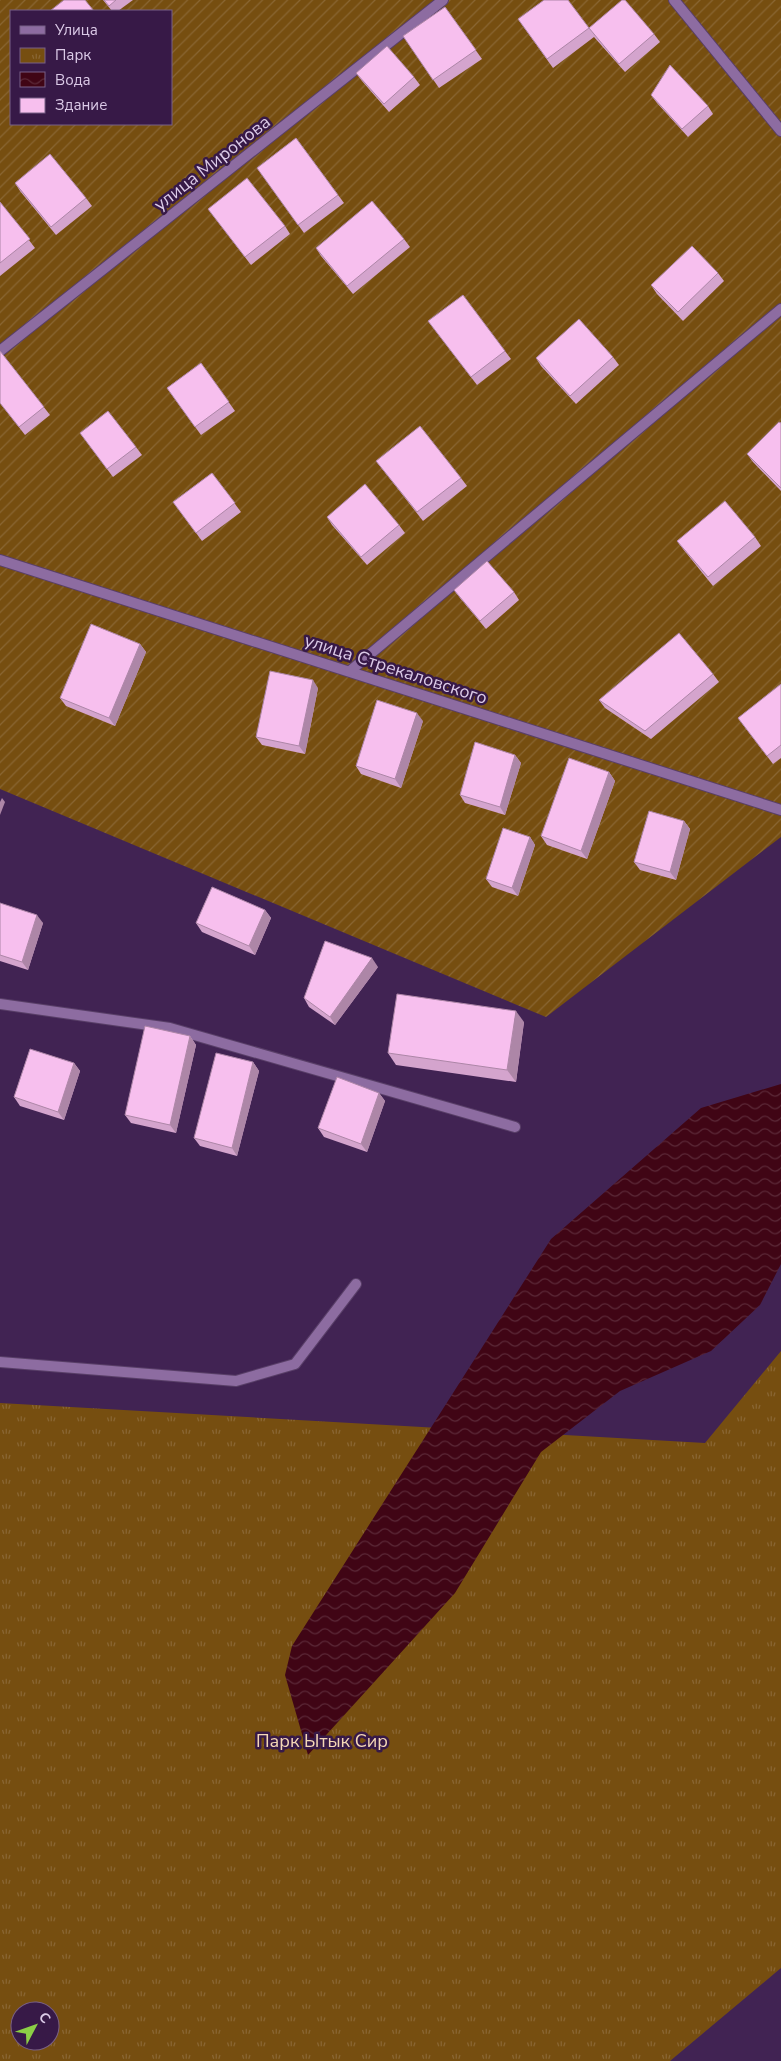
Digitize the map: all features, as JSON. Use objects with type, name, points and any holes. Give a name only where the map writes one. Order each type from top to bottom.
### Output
[{"type":"street","name":"улица Миронова","points":[[0,351],[443,0]]},
{"type":"street","points":[[674,0],[781,131]]},
{"type":"street","points":[[350,671],[781,309]]},
{"type":"street","name":"улица Стрекаловского","points":[[0,560],[781,810]]},
{"type":"street","points":[[0,1004],[170,1028],[515,1126]]},
{"type":"street","points":[[0,1362],[236,1381],[295,1364],[356,1284]]},
{"type":"green space","points":[[0,0],[781,0],[781,837],[546,1017],[0,789]]},
{"type":"green space","name":"Парк Ытык Сир","points":[[781,1351],[781,1968],[670,2061],[0,2061],[0,1403],[705,1443]]},
{"type":"water","points":[[781,1084],[781,1264],[760,1305],[711,1351],[620,1391],[541,1452],[455,1593],[308,1755],[285,1675],[292,1646],[551,1239],[701,1108]]},
{"type":"building","points":[[64,0],[85,0],[93,10],[51,10]]},
{"type":"building","points":[[104,0],[116,0],[109,6]]},
{"type":"building","points":[[544,0],[568,0],[589,28],[547,59],[518,19]]},
{"type":"building","points":[[622,0],[625,0],[654,34],[619,64],[589,28]]},
{"type":"building","points":[[445,7],[476,50],[433,80],[403,36]]},
{"type":"building","points":[[387,46],[414,77],[384,104],[356,73]]},
{"type":"building","points":[[670,65],[708,106],[682,129],[651,95]]},
{"type":"building","points":[[296,138],[338,195],[298,225],[257,168]]},
{"type":"building","points":[[50,154],[86,198],[51,227],[15,183]]},
{"type":"building","points":[[247,178],[285,226],[245,257],[208,209]]},
{"type":"building","points":[[372,201],[404,239],[347,286],[316,248]]},
{"type":"building","points":[[0,202],[30,239],[0,263]]},
{"type":"building","points":[[692,246],[718,273],[678,312],[651,285]]},
{"type":"building","points":[[463,295],[505,351],[471,377],[428,321]]},
{"type":"building","points":[[579,319],[613,357],[570,396],[536,358]]},
{"type":"building","points":[[0,351],[44,407],[19,427],[0,403]]},
{"type":"building","points":[[201,363],[229,402],[195,427],[167,388]]},
{"type":"building","points":[[108,411],[136,447],[107,469],[80,433]]},
{"type":"building","points":[[779,422],[781,423],[781,488],[747,454]]},
{"type":"building","points":[[420,426],[461,478],[417,512],[376,461]]},
{"type":"building","points":[[212,473],[235,503],[196,533],[173,502]]},
{"type":"building","points":[[365,484],[399,525],[361,557],[327,517]]},
{"type":"building","points":[[725,501],[755,537],[708,577],[677,541]]},
{"type":"building","points":[[487,561],[514,592],[480,621],[454,590]]},
{"type":"building","points":[[91,624],[140,644],[109,718],[60,698]]},
{"type":"building","points":[[679,633],[713,674],[645,731],[599,700]]},
{"type":"building","points":[[270,671],[313,680],[299,746],[256,737]]},
{"type":"building","points":[[781,684],[781,745],[767,756],[738,718]]},
{"type":"building","points":[[377,700],[417,713],[395,779],[356,766]]},
{"type":"building","points":[[475,742],[515,755],[500,807],[460,795]]},
{"type":"building","points":[[569,758],[609,772],[581,851],[541,836]]},
{"type":"building","points":[[649,811],[684,821],[670,872],[634,862]]},
{"type":"building","points":[[503,828],[530,837],[512,888],[486,879]]},
{"type":"building","points":[[212,887],[265,910],[249,946],[196,923]]},
{"type":"building","points":[[0,903],[37,915],[22,962],[0,955]]},
{"type":"building","points":[[325,941],[372,958],[330,1017],[304,998]]},
{"type":"building","points":[[397,994],[516,1011],[507,1070],[388,1053]]},
{"type":"building","points":[[145,1026],[190,1036],[170,1125],[125,1115]]},
{"type":"building","points":[[30,1049],[74,1063],[58,1112],[14,1097]]},
{"type":"building","points":[[216,1053],[253,1062],[232,1148],[194,1138]]},
{"type":"building","points":[[337,1077],[379,1093],[361,1144],[318,1128]]}]
